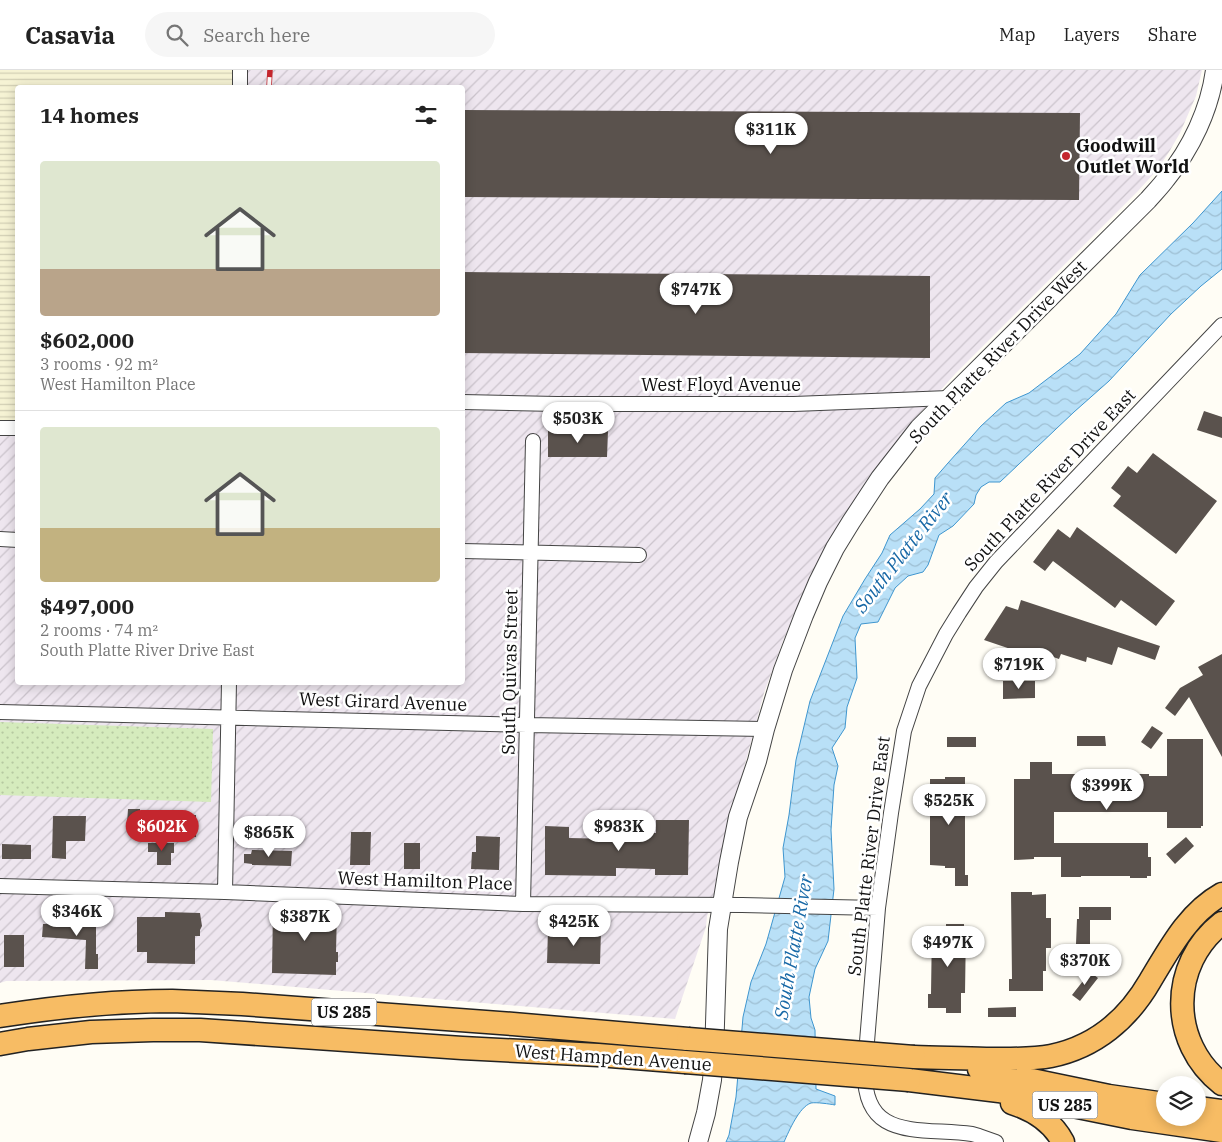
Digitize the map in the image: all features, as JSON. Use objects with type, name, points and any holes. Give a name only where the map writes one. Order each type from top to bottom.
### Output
[{"type":"highway","points":[[914,1057],[1030,1059],[1070,1051],[1086,1044],[1104,1034],[1129,1011],[1140,998],[1185,925],[1206,904],[1222,894]]},
{"type":"highway","points":[[1222,923],[1202,943],[1193,958],[1186,973],[1181,1004],[1185,1027],[1192,1048],[1207,1070],[1222,1084]]},
{"type":"highway","name":"West Hampden Avenue","points":[[0,1016],[104,1004],[141,1002],[203,1002],[261,1005],[914,1057],[993,1071],[1110,1096],[1156,1103]]},
{"type":"highway","name":"West Hampden Avenue","points":[[0,1044],[91,1032],[200,1030],[462,1048],[598,1055],[909,1080],[999,1091],[1132,1118],[1222,1131]]},
{"type":"highway","points":[[909,1080],[1023,1106],[1052,1125],[1064,1142]]},
{"type":"highway","points":[[1206,1109],[1222,1111]]},
{"type":"highway","points":[[1207,1142],[1222,1140]]},
{"type":"street","points":[[240,70],[240,85]]},
{"type":"street","name":"South Platte River Drive West","points":[[698,1142],[706,1113],[714,1055],[718,936],[738,817],[757,761],[782,670],[812,596],[835,548],[880,478],[919,428],[1148,200],[1167,178],[1192,139],[1208,100],[1215,70]]},
{"type":"street","name":"South Platte River Drive East","points":[[996,1142],[972,1134],[916,1130],[896,1126],[885,1122],[877,1115],[866,1095],[864,1078],[878,908],[904,731],[919,686],[958,613],[976,587],[991,568],[1222,325]]},
{"type":"street","name":"West Floyd Avenue","points":[[465,402],[794,404],[949,398]]},
{"type":"street","points":[[0,428],[15,428]]},
{"type":"street","name":"South Quivas Street","points":[[523,904],[533,441]]},
{"type":"street","points":[[0,539],[15,540]]},
{"type":"street","points":[[465,551],[639,555]]},
{"type":"street","points":[[225,892],[229,685]]},
{"type":"street","name":"West Girard Avenue","points":[[0,712],[765,729]]},
{"type":"street","name":"West Hamilton Place","points":[[0,886],[225,892],[523,904],[878,908]]},
{"type":"shaded area","points":[[0,70],[1202,70],[1196,96],[1180,133],[1157,170],[956,373],[911,423],[872,474],[843,517],[797,609],[764,693],[744,768],[714,899],[675,1019],[211,980],[6,981],[0,983]]},
{"type":"shaded area","points":[[0,70],[233,70],[232,85],[15,85],[15,427],[0,427]]},
{"type":"green space","points":[[0,722],[213,729],[211,802],[0,795]]},
{"type":"water","name":"South Platte River","points":[[1222,191],[1222,269],[1171,314],[1109,381],[1000,482],[989,482],[981,487],[976,495],[974,504],[953,526],[939,535],[928,565],[923,572],[908,576],[895,588],[878,622],[861,624],[855,638],[857,678],[847,707],[845,728],[832,748],[838,766],[834,785],[831,830],[834,889],[828,941],[815,969],[809,997],[811,1018],[815,1030],[816,1089],[835,1096],[835,1105],[811,1103],[807,1105],[795,1120],[784,1142],[726,1142],[736,1097],[743,1017],[751,982],[766,944],[785,877],[783,848],[796,760],[810,701],[843,616],[882,553],[890,535],[934,494],[935,478],[948,463],[981,426],[1006,403],[1029,393],[1080,354],[1116,314],[1140,275],[1193,223]]},
{"type":"building","points":[[465,110],[1080,113],[1079,200],[465,197]]},
{"type":"building","points":[[465,272],[930,276],[930,358],[465,353]]},
{"type":"building","points":[[1204,411],[1222,417],[1222,438],[1197,430]]},
{"type":"building","points":[[548,430],[608,431],[607,457],[548,457]]},
{"type":"building","points":[[1153,453],[1217,501],[1176,554],[1113,506],[1121,496],[1111,488],[1128,466],[1137,473]]},
{"type":"building","points":[[1077,527],[1175,601],[1156,626],[1121,600],[1115,608],[1053,561],[1045,571],[1033,562],[1058,529],[1070,538]]},
{"type":"building","points":[[1021,600],[1160,646],[1155,660],[1118,647],[1112,665],[1087,657],[1086,662],[1061,654],[1059,659],[1030,649],[1028,655],[984,640],[1006,606],[1018,610]]},
{"type":"building","points":[[1222,654],[1222,757],[1189,697],[1175,716],[1165,708],[1180,688],[1203,675],[1198,667]]},
{"type":"building","points":[[1003,681],[1035,681],[1035,698],[1003,699]]},
{"type":"building","points":[[1152,726],[1163,733],[1151,749],[1141,742]]},
{"type":"building","points":[[1077,736],[1105,736],[1106,746],[1077,746]]},
{"type":"building","points":[[947,737],[976,737],[976,747],[947,747]]},
{"type":"building","points":[[1167,739],[1203,739],[1203,826],[1201,828],[1167,828],[1167,812],[1054,812],[1054,843],[1148,843],[1148,857],[1151,857],[1151,876],[1147,876],[1147,878],[1130,878],[1130,876],[1061,877],[1061,857],[1034,857],[1034,859],[1014,860],[1014,779],[1030,779],[1030,762],[1052,762],[1052,774],[1149,774],[1149,776],[1167,776]]},
{"type":"building","points":[[945,777],[965,777],[965,875],[968,875],[968,886],[955,886],[955,868],[930,865],[930,779],[945,779]]},
{"type":"building","points":[[128,809],[140,809],[140,825],[127,824]]},
{"type":"building","points":[[169,815],[196,815],[196,837],[169,837]]},
{"type":"building","points":[[53,816],[86,816],[85,841],[66,841],[66,859],[52,858]]},
{"type":"building","points":[[656,820],[689,820],[688,875],[655,875],[655,869],[616,868],[616,876],[545,875],[545,826],[569,827],[569,838],[616,839],[616,832],[656,833]]},
{"type":"building","points":[[351,832],[371,832],[370,865],[350,865]]},
{"type":"building","points":[[476,836],[500,837],[499,870],[471,869],[472,852],[476,852]]},
{"type":"building","points":[[1186,837],[1194,846],[1175,864],[1166,854]]},
{"type":"building","points":[[148,843],[174,843],[174,853],[171,853],[171,865],[157,865],[157,852],[148,852]]},
{"type":"building","points":[[404,843],[420,843],[420,869],[404,869]]},
{"type":"building","points":[[2,844],[31,845],[31,859],[2,859]]},
{"type":"building","points":[[252,850],[292,851],[291,866],[244,863],[244,854],[251,854]]},
{"type":"building","points":[[1011,892],[1032,892],[1032,895],[1046,894],[1046,918],[1051,918],[1051,948],[1046,948],[1046,971],[1043,971],[1043,991],[1009,991],[1009,979],[1012,979]]},
{"type":"building","points":[[1079,907],[1111,907],[1111,920],[1090,920],[1090,944],[1076,944]]},
{"type":"building","points":[[273,908],[337,910],[336,952],[338,952],[338,962],[336,962],[336,975],[272,973]]},
{"type":"building","points":[[165,912],[200,913],[202,926],[200,936],[195,936],[195,964],[147,963],[147,952],[137,952],[137,917],[165,917]]},
{"type":"building","points":[[83,918],[96,918],[98,969],[85,969],[86,940],[42,937],[43,924],[51,923],[51,919],[60,920],[60,923],[83,924]]},
{"type":"building","points":[[946,924],[964,924],[964,927],[966,927],[965,993],[961,993],[961,1013],[946,1013],[946,1008],[928,1008],[928,994],[931,994],[932,926],[946,927]]},
{"type":"building","points":[[548,930],[601,931],[600,964],[547,963]]},
{"type":"building","points":[[4,935],[24,935],[24,967],[4,967]]},
{"type":"building","points":[[1090,972],[1098,978],[1080,1001],[1072,995]]},
{"type":"building","points":[[1016,1007],[1016,1017],[988,1017],[988,1008]]},
{"type":"railway","points":[[269,85],[270,70]]},
{"type":"place","name":"Goodwill Outlet World","points":[[1066,156]]}]
